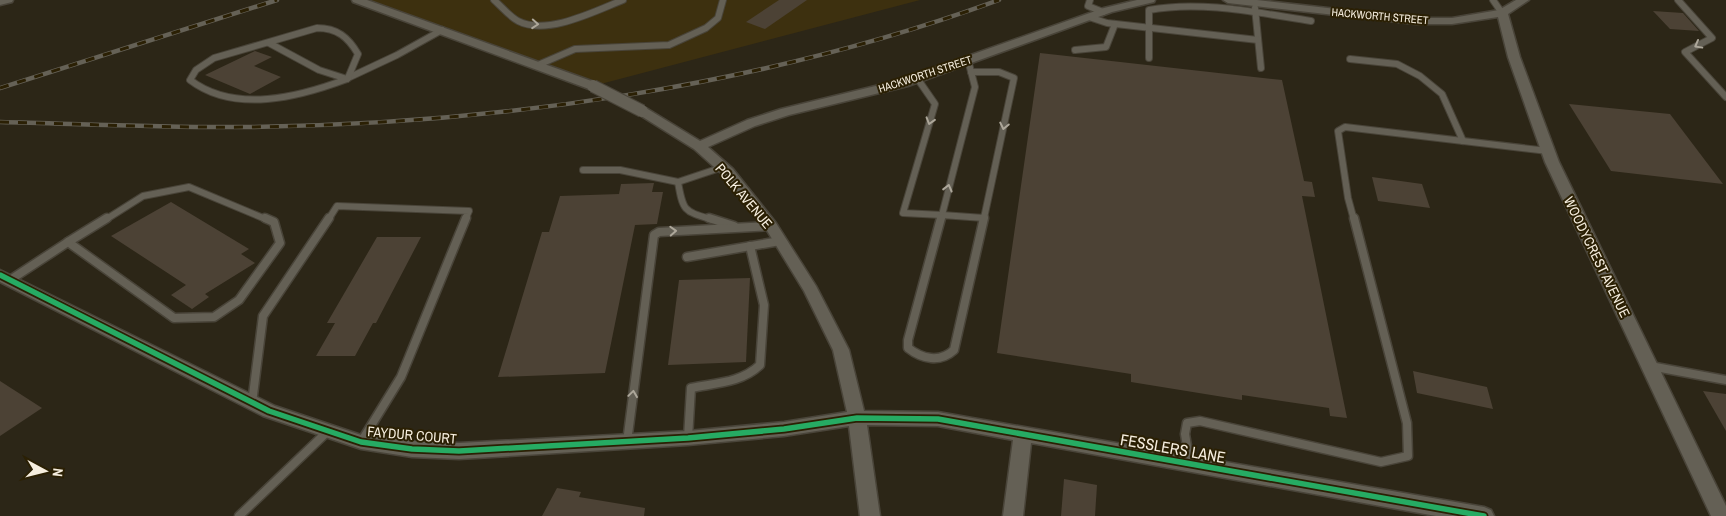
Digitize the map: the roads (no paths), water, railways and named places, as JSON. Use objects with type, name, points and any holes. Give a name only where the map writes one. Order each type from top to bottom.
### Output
[{"type":"street","points":[[0,2],[8,0]]},
{"type":"street","name":"POLK AVENUE","points":[[357,0],[593,86],[642,111],[699,146],[723,167],[780,241],[811,290],[841,350],[857,418],[870,516]]},
{"type":"street","points":[[373,5],[388,0]]},
{"type":"street","name":"HACKWORTH STREET","points":[[699,146],[750,123],[785,112],[969,66],[1102,12],[1150,0]]},
{"type":"street","name":"HACKWORTH STREET","points":[[1228,0],[1255,8],[1416,21],[1452,21],[1502,13]]},
{"type":"street","points":[[1502,13],[1524,0]]},
{"type":"street","name":"WOODYCREST AVENUE","points":[[1502,13],[1514,57],[1548,151],[1721,516]]},
{"type":"street","name":"FAYDUR COURT","points":[[5,278],[269,412],[362,442],[412,449],[459,451],[688,438],[784,429],[857,418]]},
{"type":"street","name":"FESSLERS LANE","points":[[857,418],[938,418],[1023,435],[1484,516]]},
{"type":"street","points":[[1013,516],[1023,435]]},
{"type":"lane","points":[[494,0],[520,22],[537,25],[568,20],[622,0]]},
{"type":"lane","points":[[538,65],[575,49],[669,45],[706,28],[718,18],[723,0]]},
{"type":"lane","points":[[1090,0],[1088,6],[1102,12]]},
{"type":"lane","points":[[1493,0],[1502,13]]},
{"type":"lane","points":[[1678,0],[1712,38],[1685,52],[1726,97]]},
{"type":"lane","points":[[1149,58],[1149,10],[1157,7],[1255,8],[1311,21]]},
{"type":"lane","points":[[1255,8],[1261,68]]},
{"type":"lane","points":[[1089,17],[1115,24],[1258,40]]},
{"type":"lane","points":[[1075,50],[1106,47],[1115,24]]},
{"type":"lane","points":[[348,79],[358,54],[350,38],[335,30],[322,27],[305,30],[269,43],[232,51],[208,61],[194,71],[190,80],[207,92],[236,99],[272,99],[308,93],[348,79],[377,67],[442,30]]},
{"type":"lane","points":[[269,43],[319,70],[348,79]]},
{"type":"lane","points":[[1350,59],[1397,64],[1420,76],[1442,94],[1463,141]]},
{"type":"lane","points":[[969,66],[1009,75],[1014,78],[954,350],[949,356],[940,359],[914,354],[908,348],[908,340],[975,87],[969,66]]},
{"type":"lane","points":[[917,78],[935,104],[902,213],[984,218]]},
{"type":"lane","points":[[1190,464],[1185,434],[1187,423],[1200,421],[1381,462],[1408,456],[1407,423],[1348,198],[1338,132],[1346,127],[1364,128],[1548,151]]},
{"type":"lane","points":[[583,170],[613,168],[632,170],[678,182],[723,167]]},
{"type":"lane","points":[[678,182],[682,205],[690,213],[741,228]]},
{"type":"lane","points":[[5,278],[143,196],[189,187],[274,222],[280,242],[239,300],[214,317],[174,318],[68,242]]},
{"type":"lane","points":[[252,403],[263,316],[337,206],[469,211],[401,377],[362,442]]},
{"type":"lane","points":[[627,442],[654,235],[659,232],[770,226]]},
{"type":"lane","points":[[687,257],[780,241]]},
{"type":"lane","points":[[688,438],[691,388],[744,377],[754,372],[760,365],[764,305],[750,246]]},
{"type":"lane","points":[[1650,366],[1726,380]]},
{"type":"lane","points":[[239,516],[328,431]]},
{"type":"railway","points":[[0,88],[277,0]]},
{"type":"railway","points":[[0,122],[249,127],[439,118],[534,108],[630,95],[818,56],[910,30],[999,0]]}]
